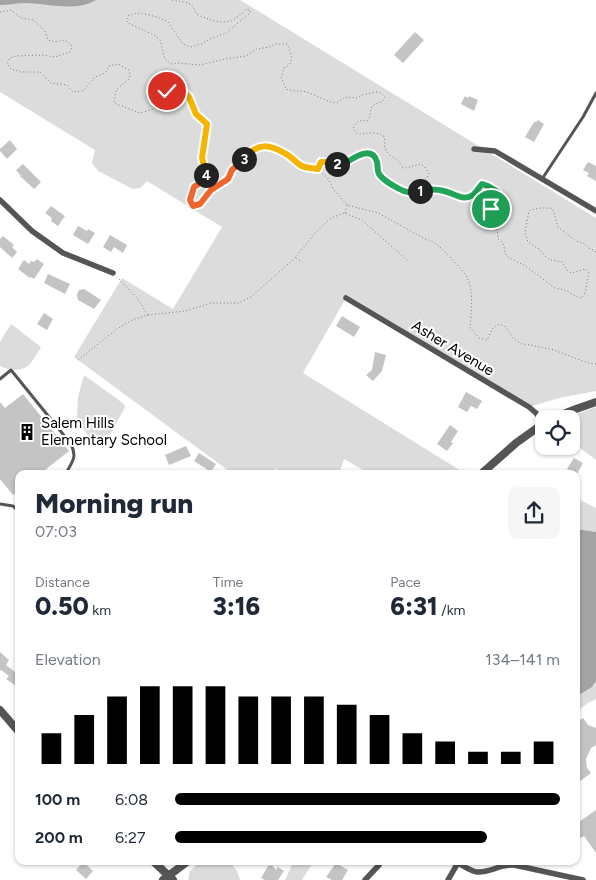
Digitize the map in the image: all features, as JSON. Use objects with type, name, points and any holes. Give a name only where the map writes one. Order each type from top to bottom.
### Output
[{"type":"street","points":[[474,149],[495,151],[596,211]]},
{"type":"street","points":[[0,200],[32,231],[63,253],[113,273]]},
{"type":"street","name":"Asher Avenue","points":[[346,298],[535,412]]},
{"type":"street","points":[[574,410],[596,402]]},
{"type":"street","points":[[484,470],[516,442],[535,429]]},
{"type":"street","points":[[0,710],[15,727]]},
{"type":"street","points":[[156,865],[168,879],[184,865]]},
{"type":"street","points":[[365,880],[379,865]]},
{"type":"street","points":[[448,880],[457,865]]},
{"type":"street","points":[[463,865],[477,872],[488,871],[504,865]]},
{"type":"street","points":[[514,865],[583,880]]},
{"type":"lane","points":[[542,179],[583,117],[596,93]]},
{"type":"lane","points":[[0,379],[11,370],[71,444],[74,452],[73,462],[68,470]]},
{"type":"lane","points":[[0,504],[15,508]]},
{"type":"path","points":[[172,0],[188,1],[194,6],[196,14],[220,23],[235,19],[246,9],[250,10],[250,13],[226,33],[210,38],[201,44],[191,46],[183,44],[168,22],[140,13],[129,15],[126,20],[128,24],[154,35],[160,40],[165,59],[171,64],[200,65],[225,58],[246,56],[257,49],[270,47],[275,44],[287,44],[292,54],[292,62],[284,68],[281,77],[286,89],[305,92],[337,103],[345,97],[356,98],[369,93],[381,93],[385,97],[382,102],[375,103],[371,108],[369,120],[359,120],[353,129],[358,134],[371,132],[383,135],[386,139],[384,148],[400,162],[402,167],[406,168],[420,164],[424,166],[428,174],[427,178],[406,193]]},
{"type":"path","points":[[0,12],[11,10],[21,18],[33,20],[45,31],[48,40],[54,42],[65,40],[72,46],[70,52],[56,57],[16,56],[10,58],[7,64],[11,69],[21,72],[40,72],[51,83],[67,86],[73,92],[83,91],[95,77],[105,73],[110,66],[118,64],[129,70],[130,78],[116,90],[114,103],[140,113],[154,109],[167,91],[174,88],[183,89],[189,97],[196,114],[207,124],[202,158],[206,173],[204,180],[194,187],[190,200],[193,206],[200,204],[211,190],[228,179],[232,170],[247,155],[263,145],[269,146],[286,154],[303,167],[318,169],[327,177],[334,190],[347,205],[378,213],[425,239],[434,241],[467,278],[470,288],[472,312],[470,328],[478,338],[487,340],[493,328],[499,324],[506,328],[514,339],[522,344],[554,350],[588,363],[596,364]]},
{"type":"path","points":[[318,169],[321,162],[342,165],[358,155],[370,154],[375,157],[378,163],[378,172],[383,178],[406,193],[416,193],[430,189],[465,198],[475,194],[482,184],[494,188],[500,196],[497,204],[491,209],[488,218],[497,224],[498,239],[502,242],[505,253],[509,258],[524,265],[555,288],[564,290],[577,297],[582,298],[585,293],[589,273],[586,269],[571,273],[562,262],[550,260],[539,249],[528,242],[525,233],[530,211],[533,208],[542,209],[548,207],[552,209],[558,227],[576,241],[583,243],[596,252]]},
{"type":"path","points":[[344,213],[347,205]]},
{"type":"path","points":[[78,360],[117,329],[132,320],[148,315],[185,311],[211,302],[239,303],[251,297],[295,258],[331,218],[344,213],[362,220],[408,262]]},
{"type":"path","points":[[295,258],[302,262]]},
{"type":"path","points":[[113,273],[137,298],[148,315]]},
{"type":"shaded area","points":[[0,0],[240,0],[596,218],[596,391],[559,398],[529,407],[346,298],[303,373],[460,470],[363,470],[344,459],[340,470],[279,470],[276,468],[275,470],[228,470],[74,357],[122,278],[173,309],[222,227],[147,181],[140,188],[133,189],[98,171],[92,163],[95,150],[0,92]]},
{"type":"shaded area","points":[[0,0],[96,0],[80,6],[62,6],[27,3],[0,5]]},
{"type":"shaded area","points":[[11,324],[41,347],[27,367],[11,370],[0,366],[0,342]]},
{"type":"shaded area","points":[[84,375],[124,404],[125,407],[103,448],[88,436],[77,418],[78,397]]},
{"type":"shaded area","points":[[596,407],[596,460],[580,448],[580,413]]},
{"type":"shaded area","points":[[580,500],[596,508],[596,532],[580,530]]},
{"type":"shaded area","points":[[580,530],[596,532],[596,681],[592,687],[580,694]]},
{"type":"shaded area","points":[[596,681],[596,699],[580,709],[580,694],[592,687]]},
{"type":"shaded area","points":[[197,865],[232,865],[240,880],[188,880],[190,871]]},
{"type":"shaded area","points":[[292,865],[311,865],[302,880],[285,880]]},
{"type":"building","points":[[415,32],[424,40],[403,63],[394,55]]},
{"type":"building","points":[[465,96],[478,100],[474,111],[461,104]]},
{"type":"building","points":[[538,120],[544,124],[534,142],[525,137],[534,122]]},
{"type":"building","points":[[10,140],[17,149],[7,159],[0,149]]},
{"type":"building","points":[[588,162],[596,166],[596,181],[587,176],[589,173],[583,170]]},
{"type":"building","points":[[23,164],[41,182],[34,189],[16,170]]},
{"type":"building","points":[[51,206],[65,216],[58,226],[45,213]]},
{"type":"building","points":[[78,226],[95,233],[88,244],[73,235]]},
{"type":"building","points":[[110,235],[127,245],[123,253],[114,247],[111,252],[103,247]]},
{"type":"building","points":[[3,236],[14,245],[12,247],[17,252],[12,258],[0,247],[0,239]]},
{"type":"building","points":[[37,259],[44,264],[34,279],[18,269],[24,260],[29,264]]},
{"type":"building","points":[[48,274],[70,284],[65,294],[44,283]]},
{"type":"building","points":[[84,289],[101,300],[94,309],[78,300],[79,290]]},
{"type":"building","points":[[44,313],[53,319],[47,330],[37,324]]},
{"type":"building","points":[[342,316],[360,327],[354,337],[336,326]]},
{"type":"building","points":[[375,352],[386,355],[382,371],[373,381],[366,375],[372,370]]},
{"type":"building","points":[[466,392],[482,401],[477,409],[471,406],[467,412],[458,407]]},
{"type":"building","name":"Salem Hills Elementary School","points":[[23,394],[69,451],[45,470],[15,470],[15,494],[13,495],[0,479],[0,402],[5,408]]},
{"type":"building","points":[[450,425],[458,431],[447,451],[437,444]]},
{"type":"building","points":[[186,446],[191,456],[169,465],[165,455]]},
{"type":"building","points":[[199,453],[216,464],[212,470],[208,470],[194,461]]},
{"type":"building","points":[[574,458],[583,463],[579,470],[567,469]]},
{"type":"building","points":[[0,652],[9,660],[6,665],[15,672],[15,685],[6,679],[9,676],[0,671]]},
{"type":"building","points":[[583,718],[588,725],[596,728],[596,745],[591,748],[586,759],[587,768],[591,773],[580,781],[580,720]]},
{"type":"building","points":[[596,810],[596,853],[584,836],[581,838],[580,837],[580,821]]},
{"type":"building","points":[[80,865],[86,865],[93,871],[86,879],[76,870]]},
{"type":"building","points":[[272,865],[276,870],[278,867],[284,871],[278,880],[265,880],[261,878],[268,866]]},
{"type":"building","points":[[335,865],[339,865],[348,870],[342,880],[332,880],[326,877]]},
{"type":"place","name":"Salem Hills Elementary School","points":[[27,432]]},
{"type":"route","points":[[167,91],[174,88],[183,89],[193,104],[196,114],[207,124],[202,158],[206,173],[204,180],[194,187],[190,200],[193,206],[200,204],[211,190],[228,179],[232,170],[247,155],[263,145],[286,154],[303,167],[318,169],[321,162],[342,165],[358,155],[370,154],[375,157],[378,163],[378,172],[383,178],[406,193],[416,193],[430,189],[465,198],[475,194],[482,184],[494,188],[500,196],[497,204],[491,209]]}]
